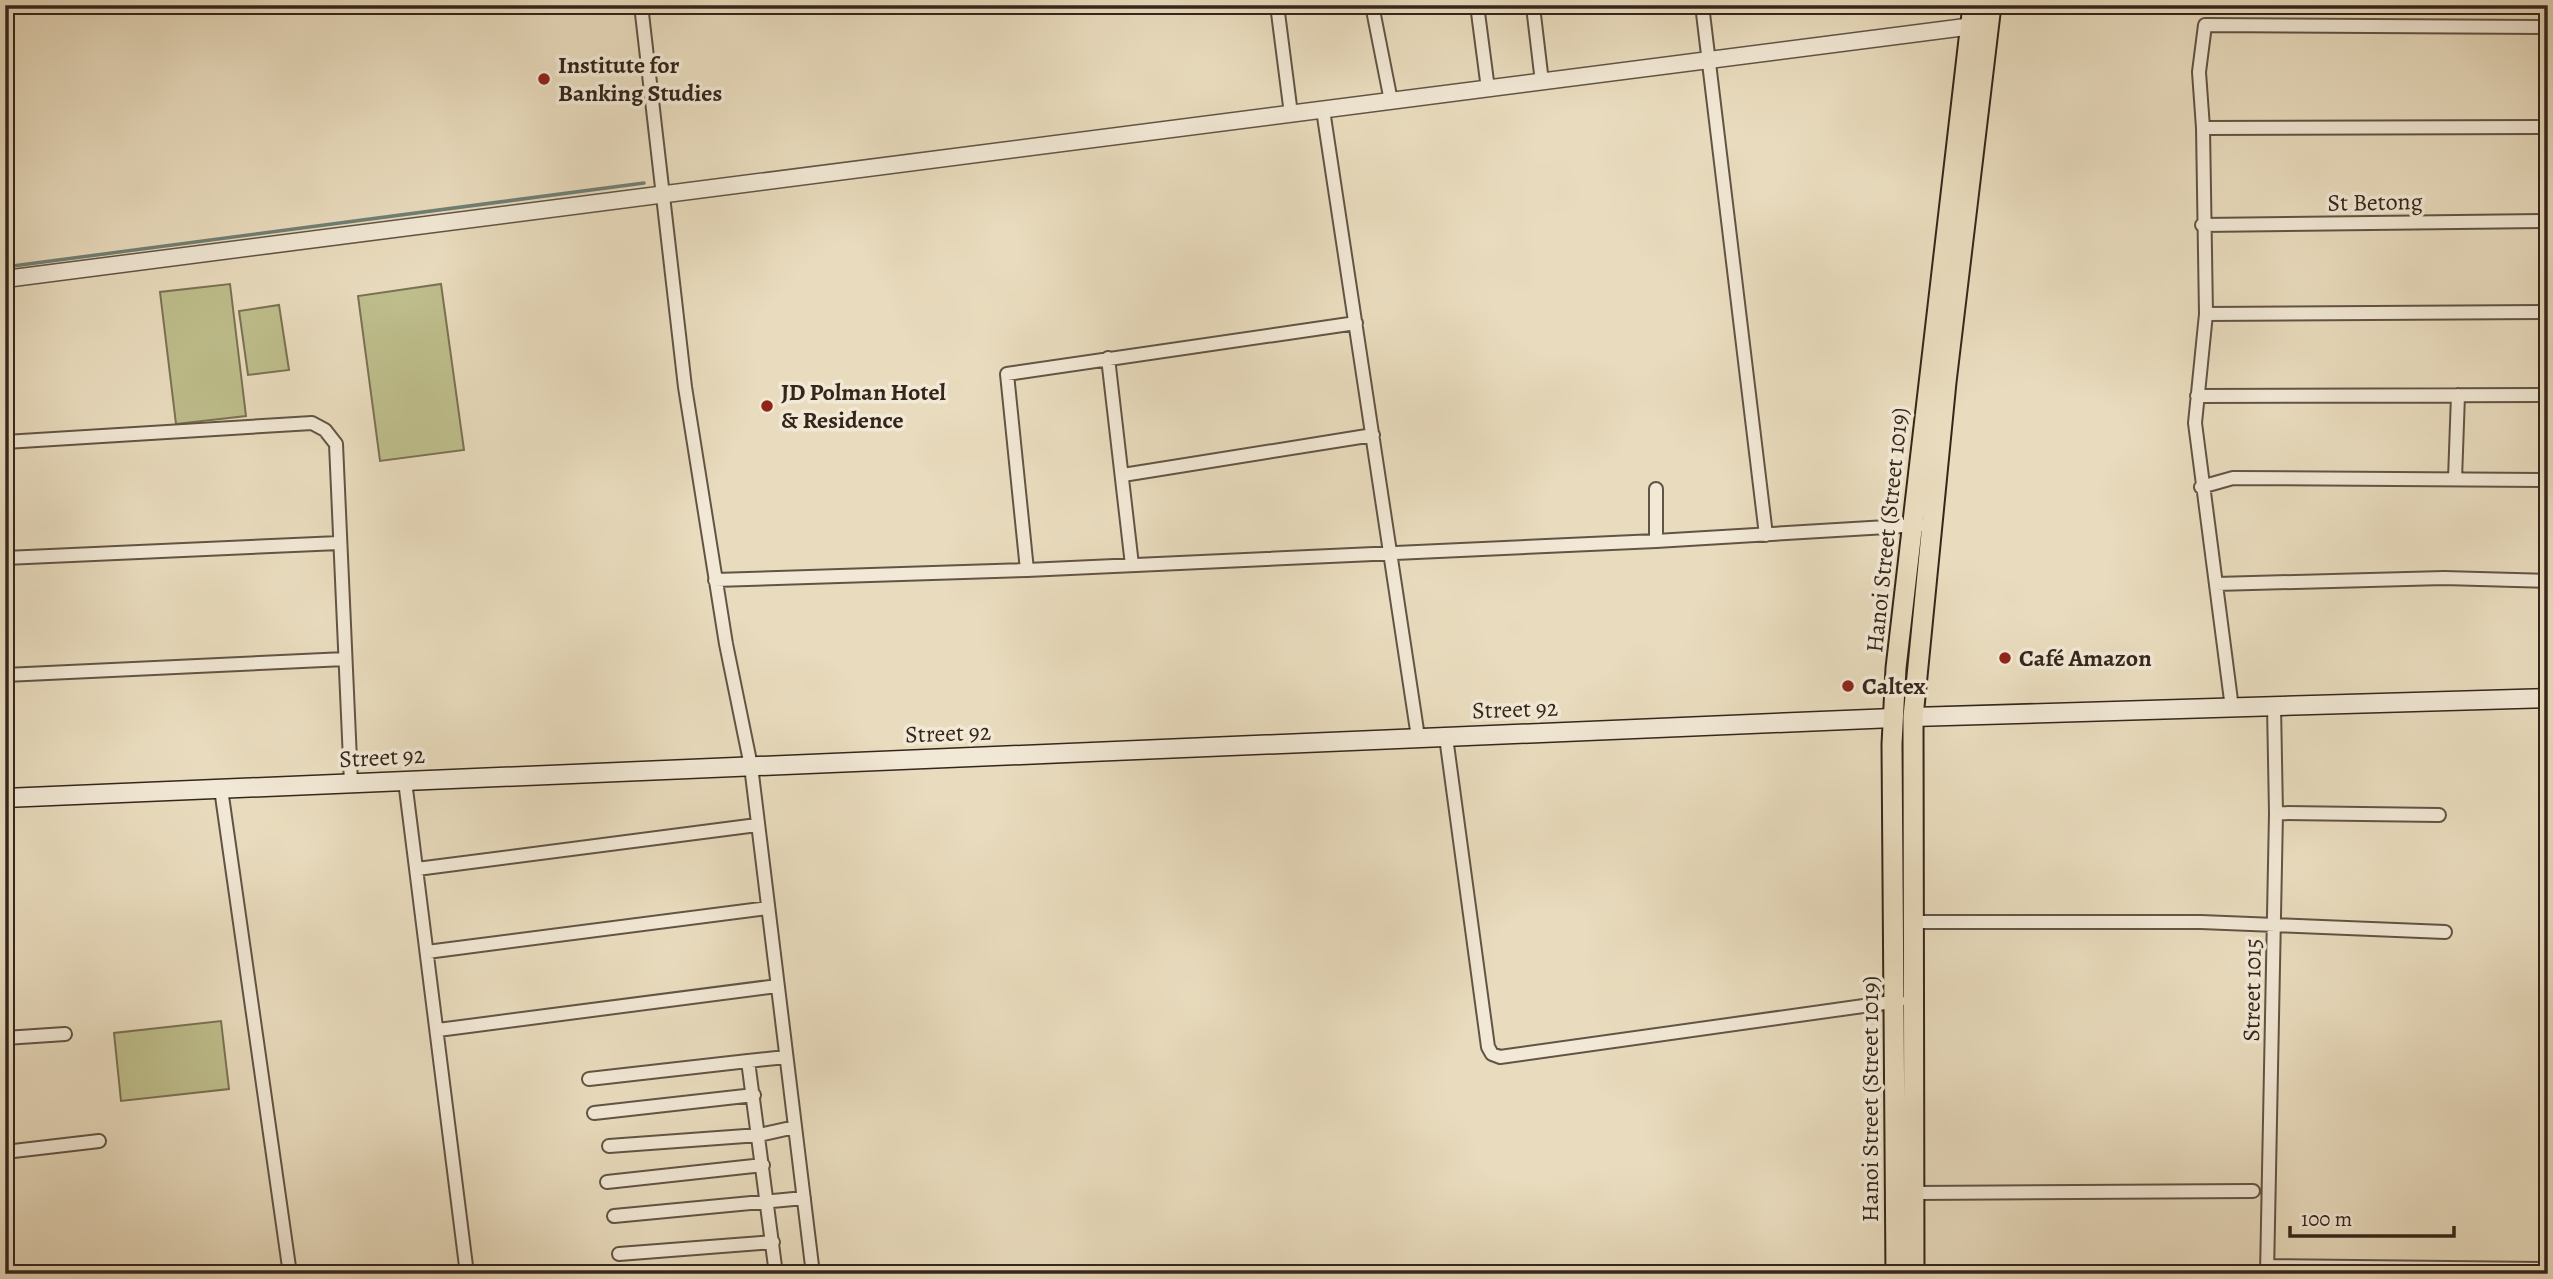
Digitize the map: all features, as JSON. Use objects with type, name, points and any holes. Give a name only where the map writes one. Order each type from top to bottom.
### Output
[{"type":"main road","name":"Hanoi Street (Street 1019)","points":[[1896,1274],[1904,1001],[1903,717],[1921,524],[1984,19],[1973,5]]},
{"type":"main road","name":"Street 92","points":[[5,798],[1903,717],[2548,698]]},
{"type":"main road","name":"Hanoi Street (Street 1019)","points":[[1903,717],[1913,922],[1904,1001],[1915,1193],[1914,1274]]},
{"type":"street","points":[[641,5],[665,195],[685,387],[715,580],[751,766],[813,1274]]},
{"type":"street","points":[[1277,5],[1292,114]]},
{"type":"street","points":[[1371,5],[1391,101]]},
{"type":"street","points":[[1476,5],[1488,89]]},
{"type":"street","points":[[1702,5],[1766,535]]},
{"type":"street","points":[[1534,15],[1542,82]]},
{"type":"street","points":[[5,279],[1542,82],[1984,19]]},
{"type":"street","points":[[2232,708],[2201,487],[2195,423],[2206,314],[2202,225],[2203,128],[2199,72],[2205,25],[2548,27]]},
{"type":"street","points":[[1323,110],[1418,737]]},
{"type":"street","points":[[2203,128],[2548,127]]},
{"type":"street","name":"St Betong","points":[[2202,225],[2548,220]]},
{"type":"street","points":[[2206,314],[2548,312]]},
{"type":"street","points":[[1027,570],[1007,374],[1356,323]]},
{"type":"street","points":[[1108,358],[1132,565]]},
{"type":"street","points":[[2455,479],[2458,395]]},
{"type":"street","points":[[2197,396],[2548,395]]},
{"type":"street","points":[[5,442],[312,423],[325,430],[336,444],[351,783]]},
{"type":"street","points":[[1123,475],[1373,435]]},
{"type":"street","points":[[2201,487],[2233,478],[2548,480]]},
{"type":"street","points":[[1656,489],[1657,541]]},
{"type":"street","points":[[715,580],[1027,570],[1391,551],[1657,541],[1921,524]]},
{"type":"street","points":[[5,558],[339,543]]},
{"type":"street","points":[[2216,584],[2444,578],[2548,581]]},
{"type":"street","points":[[5,675],[345,659]]},
{"type":"street","name":"Street 1015","points":[[2267,1270],[2276,813],[2274,706]]},
{"type":"street","points":[[1447,737],[1488,1047],[1492,1054],[1500,1057],[1904,1001]]},
{"type":"street","points":[[405,781],[467,1274]]},
{"type":"street","points":[[221,789],[290,1274]]},
{"type":"street","points":[[2276,813],[2440,815]]},
{"type":"street","points":[[416,869],[757,825]]},
{"type":"street","points":[[427,952],[768,908]]},
{"type":"street","points":[[1913,922],[2201,922],[2445,932]]},
{"type":"street","points":[[438,1030],[777,986]]},
{"type":"street","points":[[5,1038],[65,1034]]},
{"type":"street","points":[[589,1079],[786,1057]]},
{"type":"street","points":[[748,1061],[776,1274]]},
{"type":"street","points":[[594,1113],[754,1095]]},
{"type":"street","points":[[609,1146],[759,1135],[795,1127]]},
{"type":"street","points":[[5,1152],[99,1141]]},
{"type":"street","points":[[607,1182],[763,1165]]},
{"type":"street","points":[[1915,1193],[2253,1191]]},
{"type":"street","points":[[614,1216],[804,1198]]},
{"type":"street","points":[[619,1254],[773,1242]]},
{"type":"street","points":[[2267,1270],[2548,1269]]},
{"type":"green space","points":[[230,284],[246,416],[176,424],[160,292]]},
{"type":"green space","points":[[441,284],[464,450],[380,461],[358,296]]},
{"type":"green space","points":[[279,305],[289,370],[248,375],[239,311]]},
{"type":"green space","points":[[221,1021],[229,1089],[121,1101],[114,1033]]},
{"type":"waterway","points":[[5,267],[644,183]]},
{"type":"place","name":"Institute for Banking Studies","points":[[544,79]]},
{"type":"place","name":"JD Polman Hotel & Residence","points":[[767,406]]},
{"type":"place","name":"Café Amazon","points":[[2005,658]]},
{"type":"place","name":"Caltex","points":[[1848,686]]}]
